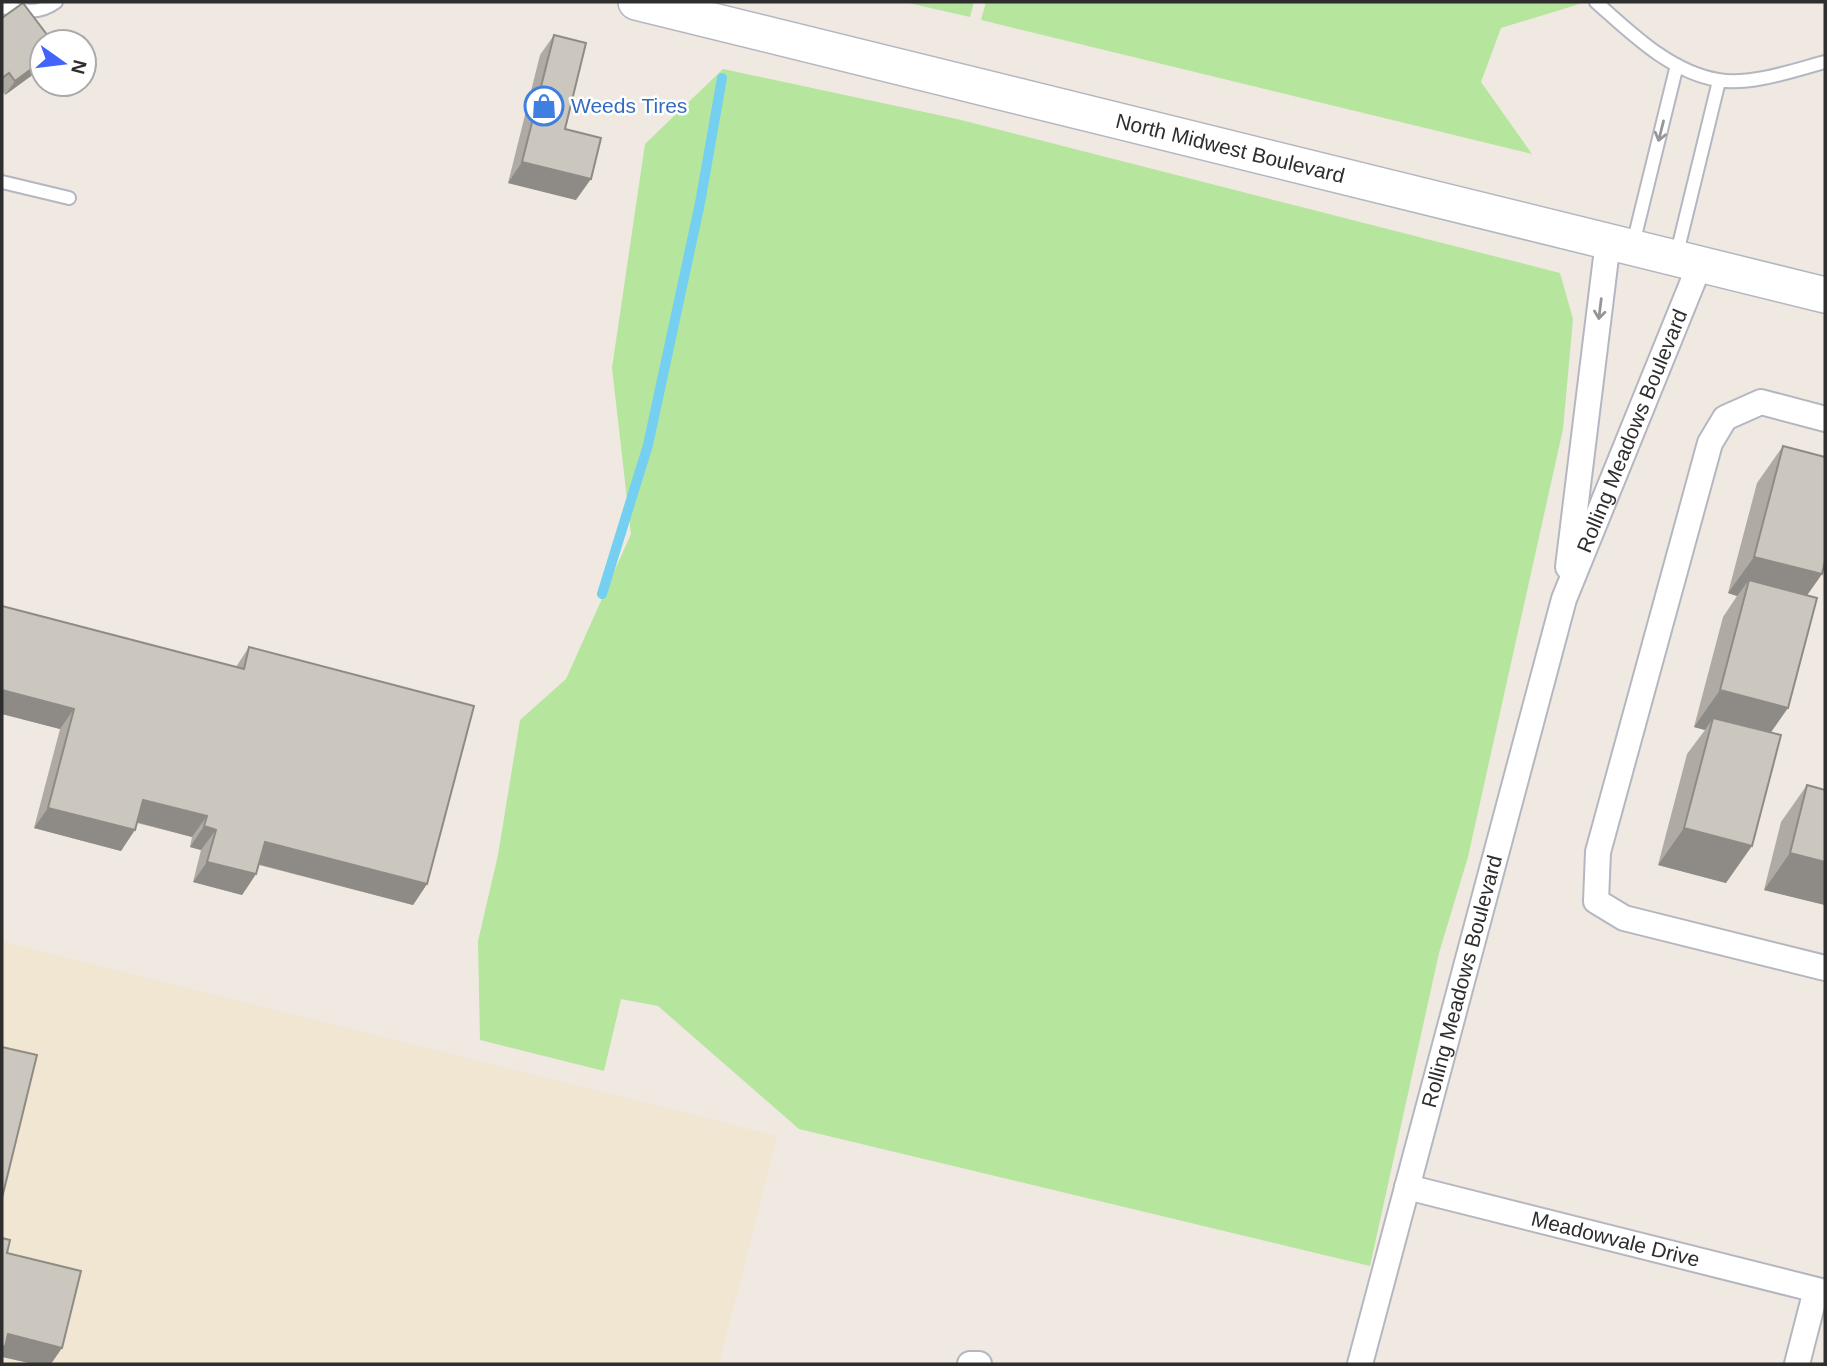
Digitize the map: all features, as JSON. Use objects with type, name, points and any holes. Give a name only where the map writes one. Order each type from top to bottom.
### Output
[{"type":"main road","name":"North Midwest Boulevard","points":[[636,2],[1825,295]]},
{"type":"street","name":"Rolling Meadows Boulevard","points":[[1564,599],[1620,244]]},
{"type":"street","name":"Rolling Meadows Boulevard","points":[[1360,1364],[1564,599],[1688,261]]},
{"type":"street","points":[[1825,419],[1760,402],[1724,418],[1710,443],[1598,852],[1596,901],[1624,918],[1825,968]]},
{"type":"street","name":"Meadowvale Drive","points":[[1407,1188],[1821,1291]]},
{"type":"street","points":[[1797,1364],[1821,1291]]},
{"type":"street","points":[[970,1364],[979,1364]]},
{"type":"lane","points":[[2,7],[31,12],[44,10],[56,2]]},
{"type":"lane","points":[[1596,2],[1638,39],[1677,65],[1719,80],[1771,76],[1825,62]]},
{"type":"lane","points":[[1620,244],[1677,65]]},
{"type":"lane","points":[[1688,261],[1719,80]]},
{"type":"lane","points":[[2,182],[69,198]]},
{"type":"shaded area","points":[[2,941],[777,1136],[719,1364],[2,1364]]},
{"type":"green space","points":[[904,2],[974,2],[970,17]]},
{"type":"green space","points":[[986,2],[1586,2],[1501,28],[1481,82],[1532,154],[981,20]]},
{"type":"green space","points":[[723,69],[957,119],[1560,273],[1573,319],[1563,429],[1468,857],[1439,953],[1370,1266],[799,1129],[658,1006],[621,999],[604,1071],[480,1040],[478,941],[498,855],[520,720],[566,679],[631,534],[612,368],[645,144]]},
{"type":"building","points":[[23,3],[42,28],[28,28],[28,71],[15,81],[9,73],[2,78],[2,18]]},
{"type":"building","points":[[554,35],[586,43],[565,129],[601,138],[591,179],[522,162]]},
{"type":"building","points":[[1783,446],[1825,457],[1825,561],[1822,574],[1754,557]]},
{"type":"building","points":[[1749,580],[1817,598],[1788,708],[1720,690]]},
{"type":"building","points":[[2,606],[244,669],[249,647],[474,706],[427,884],[265,842],[256,874],[207,862],[216,830],[204,826],[207,816],[143,800],[135,830],[48,808],[74,709],[2,690]]},
{"type":"building","points":[[1713,718],[1781,735],[1752,846],[1684,828]]},
{"type":"building","points":[[1807,785],[1825,790],[1825,862],[1790,853]]},
{"type":"building","points":[[2,1047],[37,1055],[2,1198]]},
{"type":"building","points":[[2,1238],[10,1240],[7,1253],[81,1271],[62,1348],[8,1334],[5,1347],[2,1346]]},
{"type":"waterway","points":[[602,594],[648,445],[700,203],[722,78]]},
{"type":"place","name":"Weeds Tires","points":[[544,106]]}]
